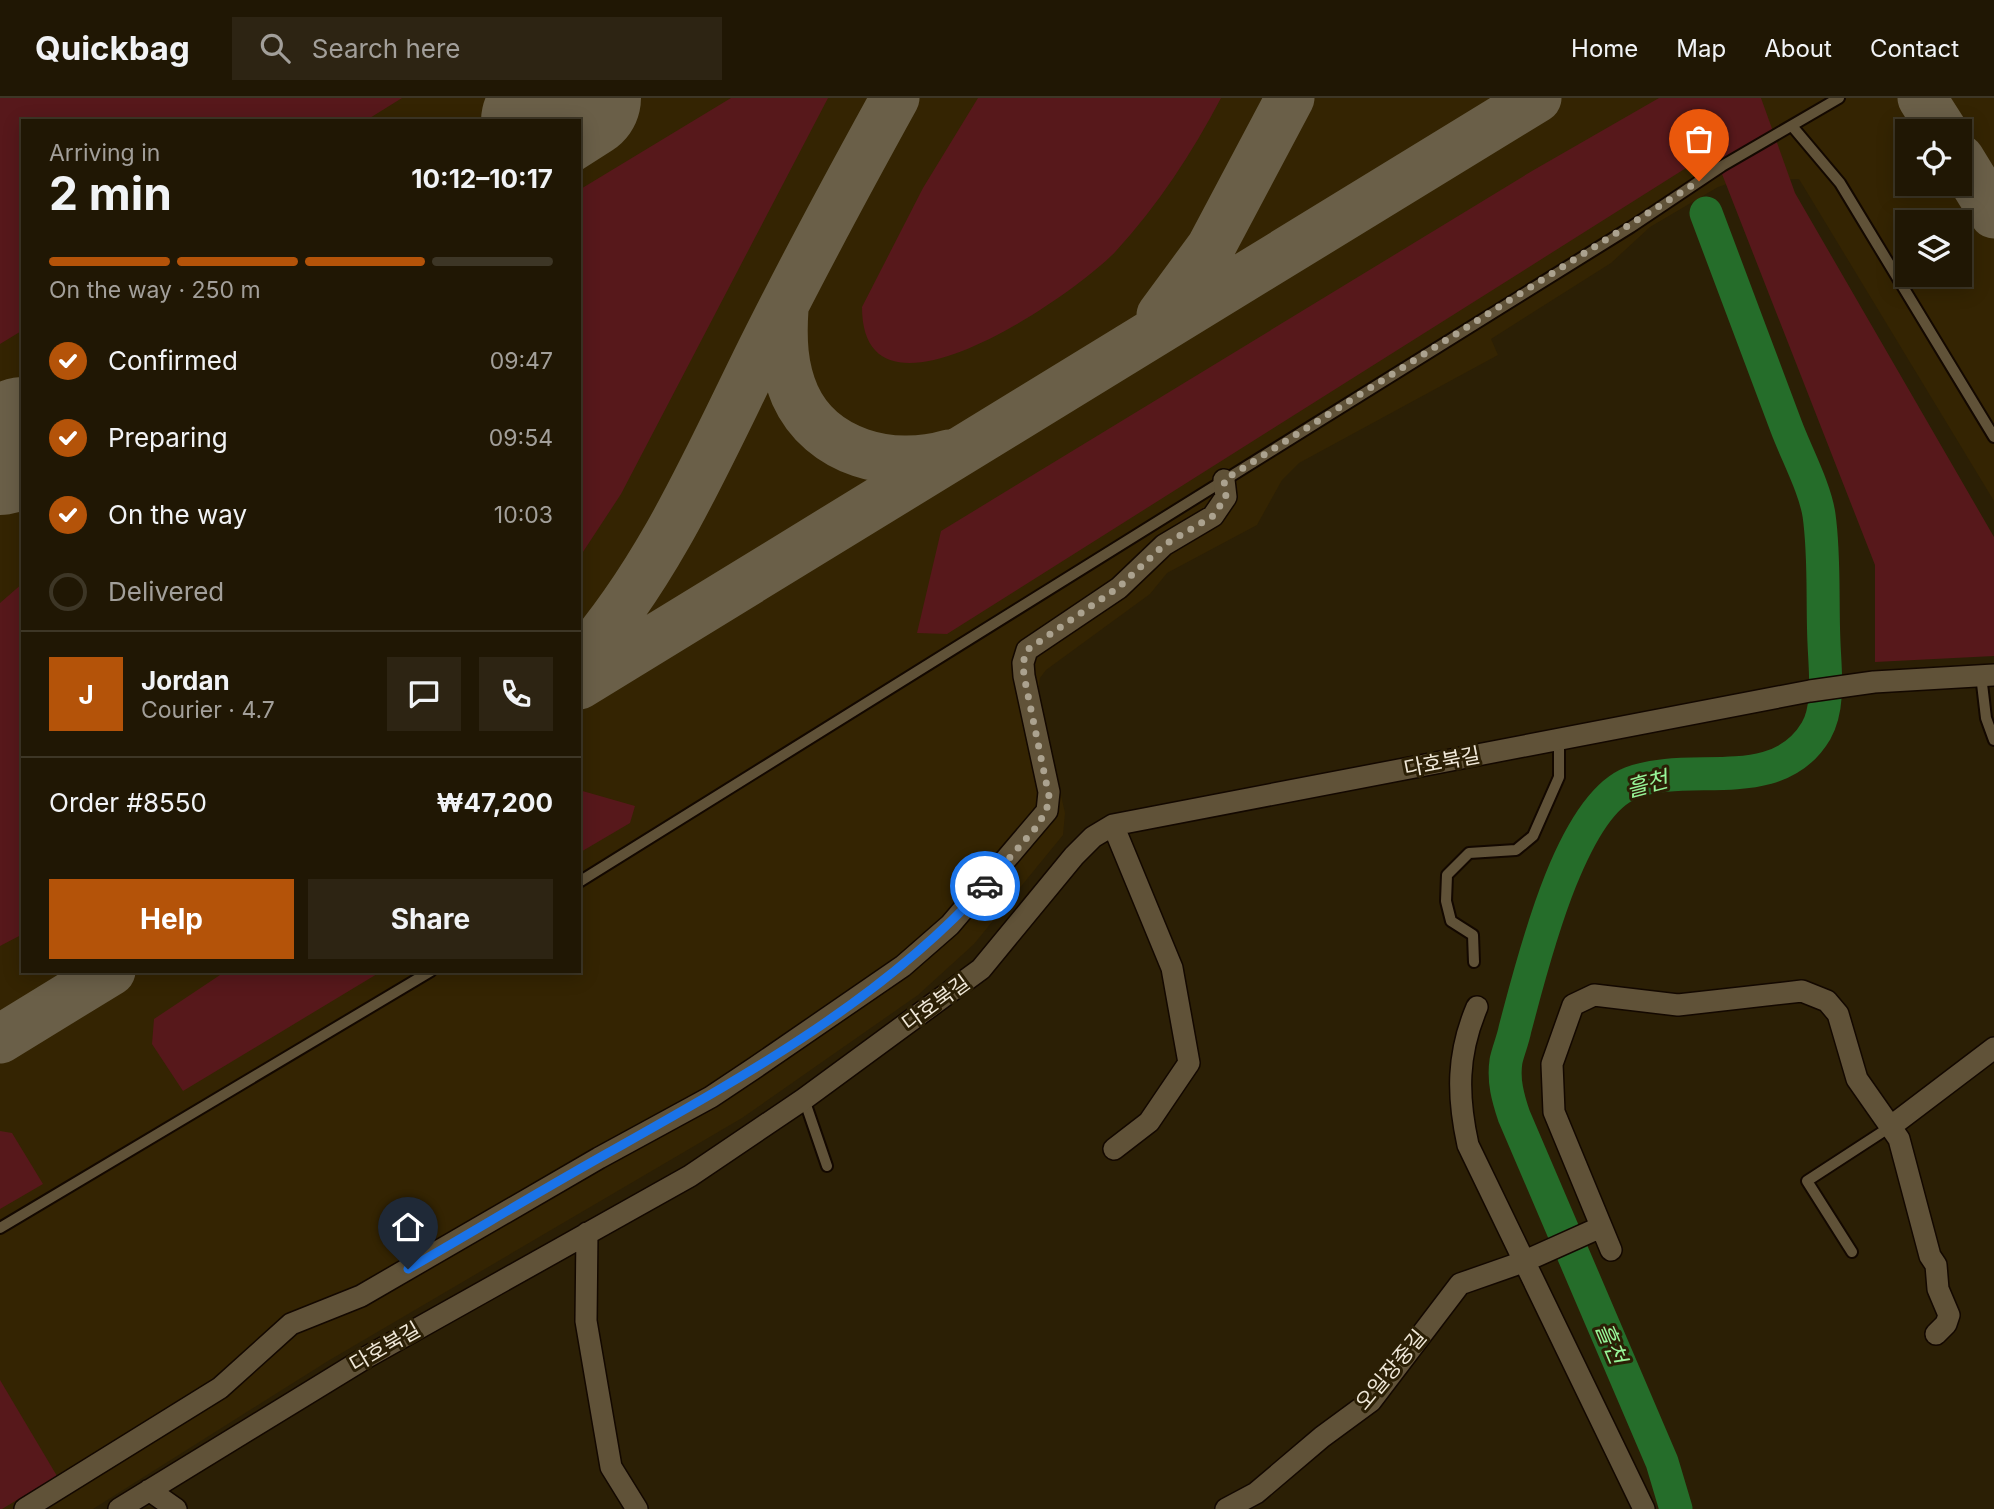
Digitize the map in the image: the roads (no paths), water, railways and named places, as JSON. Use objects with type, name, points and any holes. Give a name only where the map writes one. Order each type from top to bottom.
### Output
[{"type":"street","points":[[25,1509],[220,1388],[290,1324],[361,1296],[610,1152],[711,1097],[903,965],[950,925],[1047,811],[1049,792],[1024,676],[1023,663],[1027,650],[1119,587],[1164,545],[1213,516],[1226,497],[1224,480]]},
{"type":"street","name":"다호북길","points":[[119,1509],[367,1357],[690,1176],[804,1099],[981,970],[1074,856],[1093,838],[1113,825],[1810,691],[1874,682],[1987,675]]},
{"type":"street","points":[[1113,825],[1172,968],[1189,1063],[1149,1122],[1114,1149]]},
{"type":"street","points":[[1611,1250],[1554,1112],[1552,1095],[1555,1050],[1573,1005],[1582,998],[1606,995],[1678,1005],[1802,991],[1827,1002],[1838,1014],[1857,1079],[1899,1139],[1930,1256],[1936,1265],[1938,1289],[1948,1306],[1946,1324],[1936,1334]]},
{"type":"street","points":[[1478,1007],[1462,1056],[1458,1084],[1468,1145],[1480,1176],[1552,1314],[1644,1509]]},
{"type":"street","points":[[1890,1127],[1994,1048]]},
{"type":"street","name":"오일장중길","points":[[1226,1509],[1256,1493],[1322,1437],[1371,1401],[1460,1284],[1523,1262],[1601,1227]]},
{"type":"street","points":[[587,1233],[586,1321],[611,1467],[637,1509]]},
{"type":"street","points":[[149,1490],[176,1509]]},
{"type":"lane","points":[[581,881],[1619,234],[1722,166],[1839,98]]},
{"type":"lane","points":[[1792,126],[1840,183],[1994,437]]},
{"type":"lane","points":[[1987,675],[1986,718],[1994,740]]},
{"type":"lane","points":[[1474,962],[1473,935],[1451,921],[1446,901],[1447,875],[1469,853],[1516,850],[1533,836],[1559,777],[1559,740]]},
{"type":"lane","points":[[0,1228],[429,973]]},
{"type":"lane","points":[[804,1099],[827,1166]]},
{"type":"lane","points":[[1852,1252],[1807,1181],[1890,1127]]},
{"type":"waterway","name":"흘천","points":[[1676,1509],[1662,1462],[1514,1116],[1505,1068],[1531,969],[1556,893],[1571,856],[1589,823],[1609,798],[1631,783],[1654,777],[1731,773],[1779,764],[1799,751],[1816,731],[1823,711],[1826,676],[1823,563],[1817,505],[1706,213]]}]
